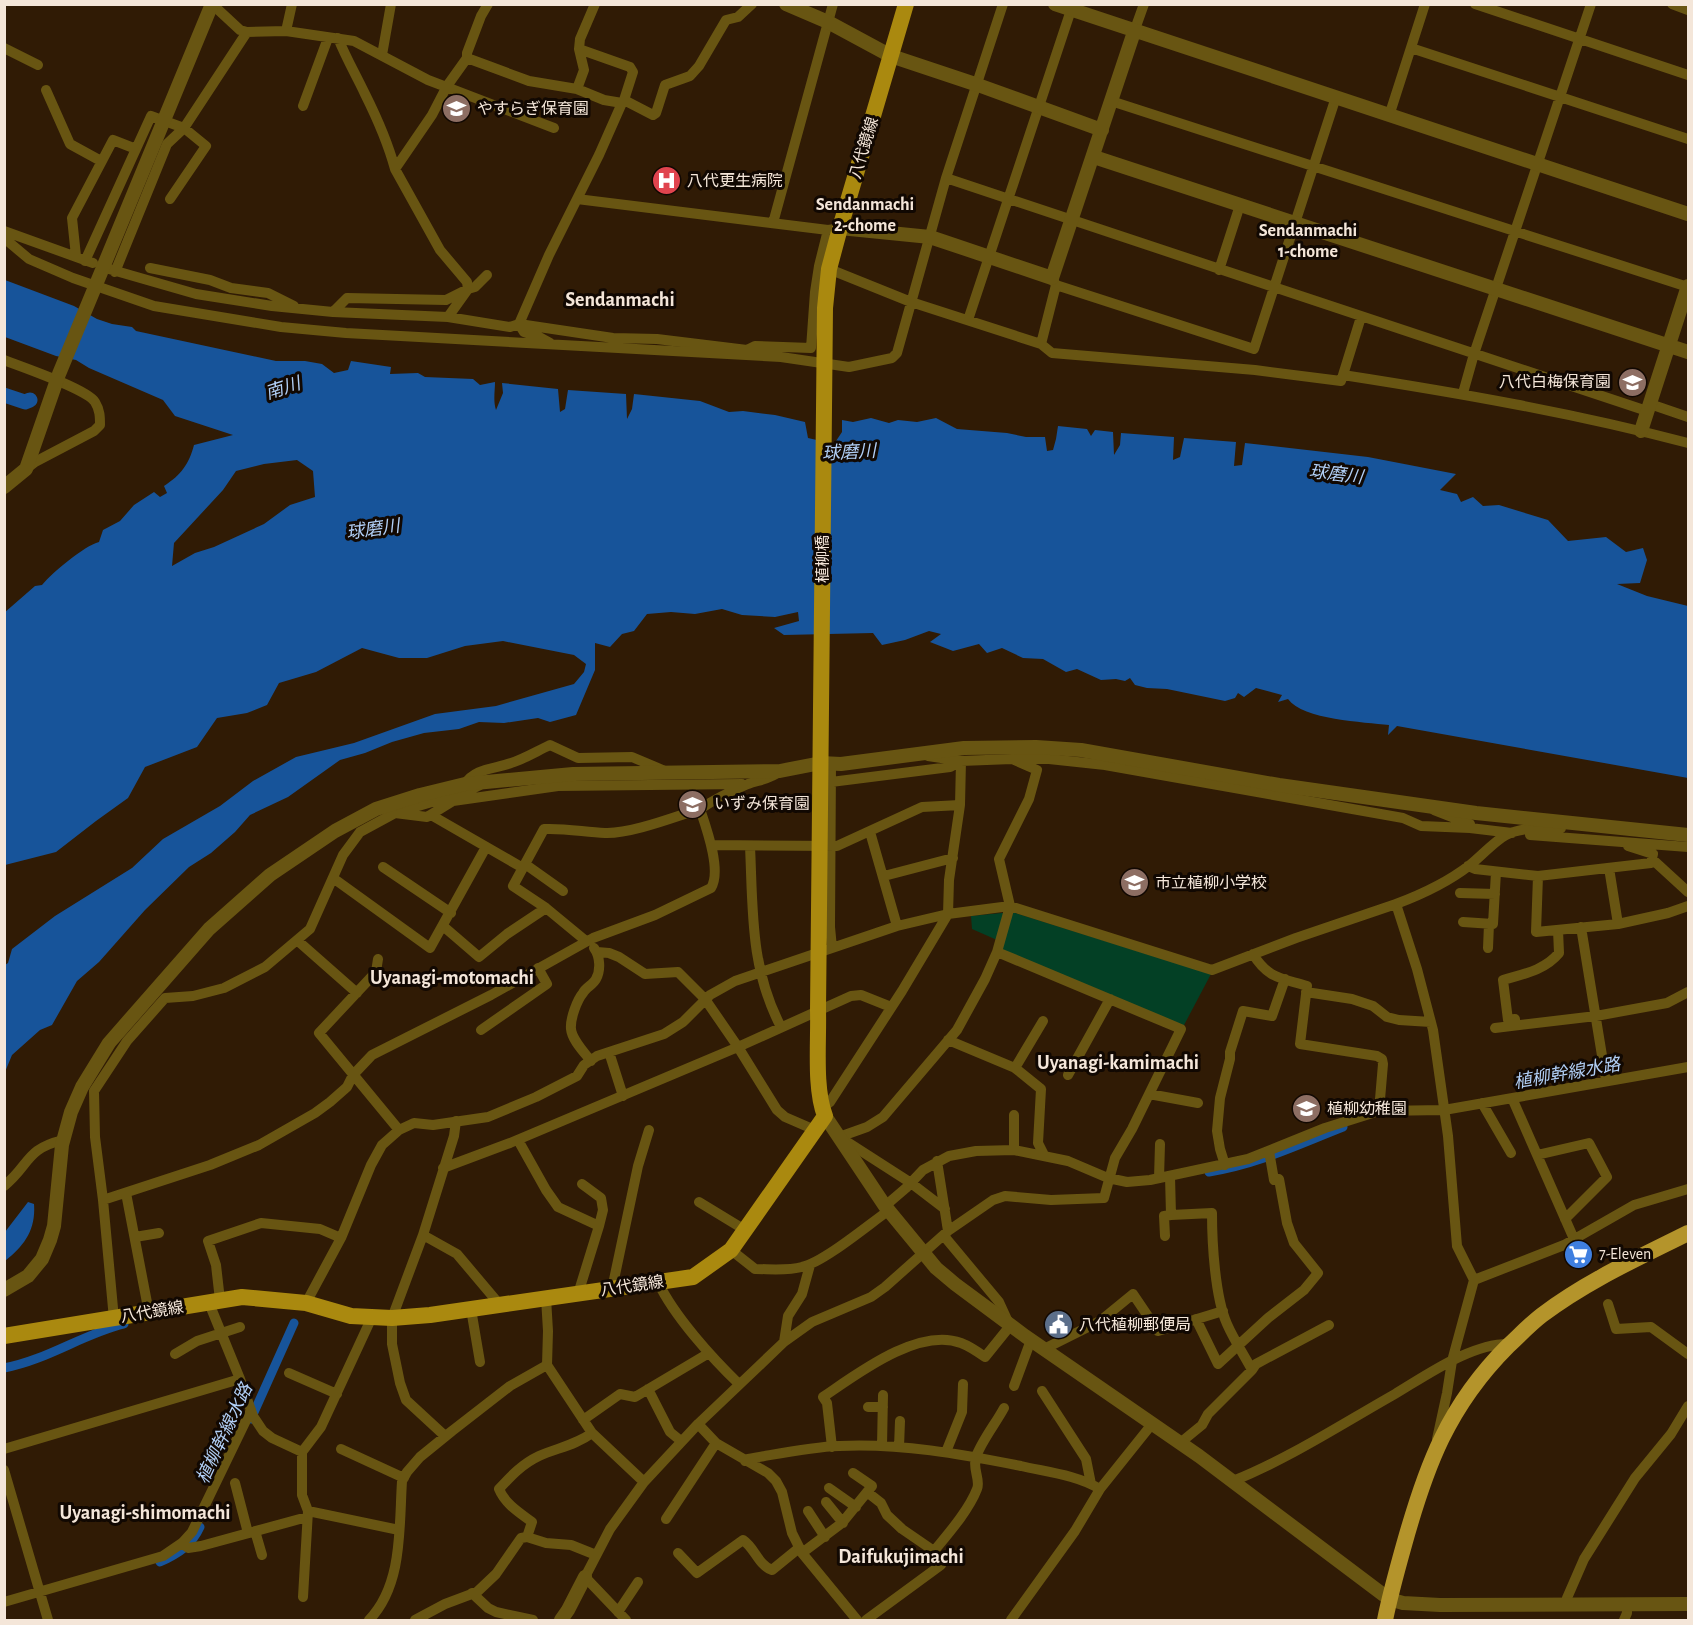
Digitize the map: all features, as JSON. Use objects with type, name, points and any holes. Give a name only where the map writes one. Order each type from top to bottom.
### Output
[{"type":"highway","points":[[1385,1620],[1418,1492],[1447,1426],[1486,1368],[1542,1316],[1602,1275],[1689,1233]]},
{"type":"main road","name":"八代鏡線","points":[[824,365],[825,308],[834,229],[906,4]]},
{"type":"main road","name":"植柳橋","points":[[824,365],[825,768]]},
{"type":"main road","points":[[823,1110],[818,1088],[818,1010],[825,950],[820,927],[825,768]]},
{"type":"main road","name":"八代鏡線","points":[[4,1336],[242,1297],[306,1303],[351,1316],[392,1318],[693,1277],[731,1250],[815,1130],[823,1110]]},
{"type":"street","points":[[26,469],[58,377],[212,4],[240,30],[247,32],[286,31],[354,41],[428,80],[555,128]]},
{"type":"street","points":[[286,31],[292,4]]},
{"type":"street","points":[[382,55],[391,4]]},
{"type":"street","points":[[395,169],[467,58],[481,16],[489,4]]},
{"type":"street","points":[[577,89],[584,70],[579,49],[580,39],[595,4]]},
{"type":"street","points":[[467,58],[529,81],[577,89],[603,100],[623,101],[653,115],[656,113],[665,85],[690,76],[699,66],[726,20],[738,17],[752,4]]},
{"type":"street","points":[[786,4],[828,22],[891,56],[1102,130]]},
{"type":"street","points":[[773,223],[833,4]]},
{"type":"street","points":[[4,248],[94,288],[154,306],[281,327],[781,357],[849,367],[892,358],[897,353],[946,178],[1003,4]]},
{"type":"street","points":[[1055,4],[1689,214]]},
{"type":"street","points":[[1041,344],[1054,282],[1072,221],[1144,4]]},
{"type":"street","points":[[1389,116],[1425,4]]},
{"type":"street","points":[[1475,4],[1689,75]]},
{"type":"street","points":[[1463,393],[1591,4]]},
{"type":"street","points":[[1672,4],[1689,10]]},
{"type":"street","points":[[968,320],[1071,10]]},
{"type":"street","points":[[247,32],[184,128],[167,144],[112,270],[196,294],[299,309],[333,312],[449,314],[510,327],[519,324],[613,338],[657,339],[747,350],[755,346],[811,348],[819,266],[834,229]]},
{"type":"street","points":[[303,106],[333,38]]},
{"type":"street","points":[[333,38],[374,112],[389,147],[395,169],[440,250],[467,282],[468,289],[449,314]]},
{"type":"street","points":[[4,48],[38,65]]},
{"type":"street","points":[[1411,48],[1689,139]]},
{"type":"street","points":[[519,324],[549,255],[613,126],[633,72],[630,67],[579,49]]},
{"type":"street","points":[[46,90],[70,144],[101,161]]},
{"type":"street","points":[[1255,370],[1254,349],[1336,97]]},
{"type":"street","points":[[1111,101],[1688,287],[1641,430]]},
{"type":"street","points":[[85,260],[151,116],[184,128],[206,146],[170,199]]},
{"type":"street","points":[[85,260],[72,218],[113,140],[136,149]]},
{"type":"street","points":[[1094,157],[1689,351]]},
{"type":"street","points":[[946,178],[1474,354],[1648,408],[1689,417]]},
{"type":"street","points":[[577,199],[773,223],[930,237],[1054,282],[1254,349]]},
{"type":"street","points":[[1219,270],[1240,205]]},
{"type":"street","points":[[4,231],[85,260]]},
{"type":"street","points":[[4,237],[29,259]]},
{"type":"street","points":[[150,268],[210,280],[231,288],[268,293],[299,309]]},
{"type":"street","points":[[830,268],[911,303],[1041,344],[1052,353],[1255,370],[1341,381],[1361,317]]},
{"type":"street","points":[[333,312],[347,298],[446,300],[475,287],[487,275]]},
{"type":"street","points":[[431,299],[449,314]]},
{"type":"street","points":[[519,324],[524,332],[550,343],[588,335]]},
{"type":"street","points":[[4,360],[58,377],[94,400],[100,414],[100,425],[94,431],[34,462],[4,487]]},
{"type":"street","points":[[1343,375],[1463,393],[1641,430],[1689,443]]},
{"type":"street","points":[[395,813],[431,815],[453,801],[466,788],[469,778],[490,767],[510,764],[550,745],[578,758],[632,758],[669,773]]},
{"type":"street","points":[[825,768],[964,748],[1036,747],[1080,750],[1279,785],[1561,825],[1689,835]]},
{"type":"street","points":[[917,754],[961,761],[1049,759],[1105,765],[1403,818],[1421,826],[1484,829],[1689,847]]},
{"type":"street","points":[[838,1137],[867,1127],[883,1117],[957,1030],[997,952],[1010,906],[999,859],[1029,799],[1037,770],[1012,759]]},
{"type":"street","points":[[94,1091],[127,1041],[165,998],[193,996],[224,988],[265,967],[310,929],[343,855],[360,832],[395,813],[485,782],[573,774],[950,767],[961,761]]},
{"type":"street","points":[[961,761],[960,805],[949,880],[948,914],[891,1007],[823,1110],[838,1137],[886,1208],[936,1268],[1031,1341],[1233,1480],[1389,1599],[1403,1603],[1440,1605],[1689,1604]]},
{"type":"street","points":[[825,768],[831,846],[825,950]]},
{"type":"street","points":[[591,1060],[576,1042],[571,1029],[579,998],[597,978],[599,961],[597,952],[546,908],[513,886],[544,829],[565,828],[606,834],[639,827],[700,809],[719,796],[775,776],[780,771]]},
{"type":"street","points":[[453,801],[558,786],[749,784]]},
{"type":"street","points":[[4,1290],[28,1276],[42,1259],[50,1240],[54,1226],[63,1140],[71,1112],[82,1087],[109,1043],[210,929],[270,875],[314,843],[376,809],[420,795],[466,788]]},
{"type":"street","points":[[712,845],[837,846],[922,807],[960,805]]},
{"type":"street","points":[[1426,806],[1438,813],[1484,829]]},
{"type":"street","points":[[103,1200],[210,1165],[259,1144],[315,1113],[346,1087],[353,1075],[372,1055],[431,1027],[587,941],[655,915],[711,888],[714,882],[712,845],[700,809]]},
{"type":"street","points":[[431,815],[524,866],[563,891]]},
{"type":"street","points":[[306,1303],[341,1238],[382,1145],[399,1130],[414,1123],[433,1125],[488,1117],[536,1097],[577,1076],[584,1065],[597,1056],[664,1034],[682,1022],[705,999],[735,981],[897,926],[948,914],[1010,906],[1212,970],[1429,891],[1468,866],[1504,836],[1511,833],[1561,825],[1653,854],[1651,863],[1538,876],[1475,869],[1468,866]]},
{"type":"street","points":[[870,832],[897,926]]},
{"type":"street","points":[[750,846],[759,973],[769,1005],[781,1027]]},
{"type":"street","points":[[333,878],[430,948],[451,914],[486,847]]},
{"type":"street","points":[[884,876],[953,858]]},
{"type":"street","points":[[1652,859],[1689,892]]},
{"type":"street","points":[[383,867],[451,914]]},
{"type":"street","points":[[1609,868],[1618,924]]},
{"type":"street","points":[[1462,922],[1493,924],[1496,872]]},
{"type":"street","points":[[1538,876],[1536,932],[1618,924],[1689,906]]},
{"type":"street","points":[[1460,893],[1495,894]]},
{"type":"street","points":[[1396,904],[1431,1022],[1440,1071],[1457,1246],[1474,1280],[1452,1361],[1436,1448]]},
{"type":"street","points":[[443,926],[479,957],[507,934],[546,908]]},
{"type":"street","points":[[1488,948],[1489,924]]},
{"type":"street","points":[[1581,927],[1606,1080]]},
{"type":"street","points":[[1515,1025],[1515,1019],[1508,1020],[1503,980],[1532,972],[1553,960],[1559,953],[1558,930]]},
{"type":"street","points":[[297,941],[357,993]]},
{"type":"street","points":[[597,952],[619,957],[645,974],[678,972],[705,999],[777,1110],[794,1122],[815,1130]]},
{"type":"street","points":[[561,1620],[610,1529],[644,1482],[698,1424],[784,1342],[812,1322],[871,1296],[885,1287],[946,1234],[993,1200],[1005,1196],[1051,1200],[1104,1198],[1115,1158],[1181,1029],[997,952]]},
{"type":"street","points":[[1254,954],[1262,968],[1272,975],[1307,986],[1300,1044],[1377,1056],[1382,1059],[1379,1111]]},
{"type":"street","points":[[378,959],[376,972],[319,1033],[399,1130]]},
{"type":"street","points":[[481,1030],[547,984],[538,968]]},
{"type":"street","points":[[1225,1165],[1217,1131],[1220,1098],[1234,1037],[1243,1011],[1272,1016],[1285,979]]},
{"type":"street","points":[[1306,992],[1352,999],[1373,1006],[1387,1017],[1399,1020],[1431,1022]]},
{"type":"street","points":[[1495,1028],[1596,1016],[1667,1003],[1689,992]]},
{"type":"street","points":[[443,1168],[518,1140],[856,995],[891,1007]]},
{"type":"street","points":[[1068,1075],[1110,999]]},
{"type":"street","points":[[1015,1068],[1043,1021]]},
{"type":"street","points":[[948,1040],[1015,1068],[1041,1089],[1038,1143],[1044,1155]]},
{"type":"street","points":[[109,1043],[94,1091],[95,1137],[114,1318]]},
{"type":"street","points":[[609,1052],[623,1096]]},
{"type":"street","points":[[731,1250],[755,1269],[810,1265],[886,1208],[923,1170],[949,1156],[976,1151],[1014,1150],[1082,1165],[1108,1178],[1127,1182],[1225,1165],[1269,1151],[1325,1128],[1379,1111],[1444,1110],[1689,1066]]},
{"type":"street","points":[[1149,1094],[1198,1103]]},
{"type":"street","points":[[1512,1098],[1574,1239]]},
{"type":"street","points":[[1482,1103],[1511,1153]]},
{"type":"street","points":[[1014,1115],[1014,1150]]},
{"type":"street","points":[[445,1436],[406,1400],[392,1344],[392,1318],[423,1235],[454,1136],[456,1121]]},
{"type":"street","points":[[612,1289],[638,1166],[649,1130]]},
{"type":"street","points":[[838,1137],[911,1183],[945,1209]]},
{"type":"street","points":[[4,1186],[36,1150],[46,1144],[63,1140]]},
{"type":"street","points":[[518,1140],[558,1207],[599,1226]]},
{"type":"street","points":[[1537,1155],[1589,1143],[1607,1177],[1565,1219]]},
{"type":"street","points":[[1160,1144],[1171,1215]]},
{"type":"street","points":[[1196,1319],[1218,1364],[1268,1318],[1304,1290],[1318,1273],[1294,1243],[1287,1223],[1279,1179],[1274,1180],[1269,1151]]},
{"type":"street","points":[[937,1161],[945,1209],[946,1234],[999,1302],[1010,1326]]},
{"type":"street","points":[[578,1294],[603,1210],[601,1198],[582,1184]]},
{"type":"street","points":[[1474,1280],[1574,1239],[1634,1204],[1689,1189]]},
{"type":"street","points":[[126,1193],[150,1313]]},
{"type":"street","points":[[699,1202],[745,1230]]},
{"type":"street","points":[[1165,1236],[1164,1216],[1212,1213],[1212,1241],[1223,1311],[1227,1324],[1252,1370]]},
{"type":"street","points":[[302,1452],[272,1438],[263,1431],[251,1410],[221,1333],[214,1301],[216,1265],[208,1241],[261,1223],[320,1229],[341,1238]]},
{"type":"street","points":[[135,1237],[159,1233]]},
{"type":"street","points":[[423,1235],[457,1254],[500,1305]]},
{"type":"street","points":[[784,1342],[788,1316],[802,1294],[810,1265]]},
{"type":"street","points":[[658,1282],[664,1296],[709,1353],[739,1384]]},
{"type":"street","points":[[1044,1349],[1100,1322],[1133,1294],[1158,1331],[1223,1311]]},
{"type":"street","points":[[546,1298],[547,1365],[592,1433],[644,1482]]},
{"type":"street","points":[[1608,1304],[1616,1329],[1651,1327],[1689,1354]]},
{"type":"street","points":[[471,1309],[480,1362]]},
{"type":"street","points":[[303,1597],[308,1514],[302,1495],[302,1452],[321,1427],[372,1317]]},
{"type":"street","points":[[1180,1443],[1202,1425],[1208,1414],[1256,1365],[1329,1324]]},
{"type":"street","points":[[832,1447],[827,1403],[823,1397],[859,1372],[887,1355],[929,1340],[960,1342],[985,1357],[1010,1326]]},
{"type":"street","points":[[175,1354],[197,1341],[240,1327]]},
{"type":"street","points":[[1014,1386],[1031,1341]]},
{"type":"street","points":[[1233,1480],[1276,1462],[1452,1361],[1493,1344],[1511,1344]]},
{"type":"street","points":[[583,1420],[620,1394],[634,1397],[709,1353]]},
{"type":"street","points":[[369,1620],[379,1610],[395,1568],[404,1479],[407,1472],[420,1457],[445,1436],[510,1386],[547,1365]]},
{"type":"street","points":[[289,1373],[337,1394]]},
{"type":"street","points":[[4,1449],[240,1379]]},
{"type":"street","points":[[946,1452],[962,1412],[963,1384]]},
{"type":"street","points":[[648,1389],[670,1432],[681,1441]]},
{"type":"street","points":[[1042,1391],[1086,1459],[1095,1487]]},
{"type":"street","points":[[882,1446],[883,1395]]},
{"type":"street","points":[[1566,1605],[1584,1559],[1635,1478],[1671,1434],[1689,1406]]},
{"type":"street","points":[[868,1407],[883,1407]]},
{"type":"street","points":[[934,1551],[951,1531],[975,1494],[979,1485],[975,1471],[976,1458],[1004,1408]]},
{"type":"street","points":[[185,1546],[251,1410]]},
{"type":"street","points":[[899,1447],[900,1421]]},
{"type":"street","points":[[698,1424],[716,1443],[768,1473],[776,1481],[782,1492],[792,1533],[800,1551],[857,1620]]},
{"type":"street","points":[[1011,1620],[1075,1531],[1095,1487],[1152,1424]]},
{"type":"street","points":[[527,1537],[532,1522],[514,1509],[501,1496],[499,1490],[513,1473],[527,1463],[577,1443],[592,1433]]},
{"type":"street","points":[[666,1519],[716,1443]]},
{"type":"street","points":[[745,1461],[832,1447],[899,1447],[946,1452],[1050,1472],[1095,1487]]},
{"type":"street","points":[[341,1449],[362,1461],[404,1479]]},
{"type":"street","points":[[4,1470],[48,1620]]},
{"type":"street","points":[[678,1553],[697,1573],[743,1540],[748,1543],[765,1567],[772,1570],[843,1523],[872,1486],[853,1473]]},
{"type":"street","points":[[235,1483],[251,1532],[262,1555]]},
{"type":"street","points":[[829,1488],[856,1506]]},
{"type":"street","points":[[866,1620],[941,1565],[934,1551],[902,1529],[887,1515],[881,1503],[867,1492]]},
{"type":"street","points":[[826,1502],[843,1523]]},
{"type":"street","points":[[808,1511],[825,1537]]},
{"type":"street","points":[[4,1602],[40,1594],[163,1556],[185,1546],[251,1532],[308,1514],[399,1530]]},
{"type":"street","points":[[416,1620],[445,1604],[477,1592],[496,1574],[521,1538],[527,1537],[546,1543],[571,1545],[596,1556]]},
{"type":"street","points":[[585,1577],[622,1616],[638,1582]]},
{"type":"street","points":[[472,1593],[495,1612],[532,1620]]},
{"type":"street","points":[[1623,1620],[1627,1613],[1627,1604]]},
{"type":"green space","points":[[1012,912],[1211,974],[1183,1027],[1000,952],[997,940],[972,929],[971,916]]},
{"type":"water","points":[[5,280],[74,306],[97,319],[112,324],[276,361],[305,361],[322,364],[334,373],[348,370],[351,361],[391,367],[390,374],[418,373],[425,377],[473,379],[480,385],[495,382],[496,410],[503,393],[502,383],[558,389],[560,412],[565,409],[568,390],[626,394],[627,419],[632,409],[634,394],[700,401],[729,412],[743,411],[775,415],[805,422],[808,438],[834,444],[842,432],[842,420],[853,422],[871,418],[889,423],[898,420],[917,422],[936,418],[957,429],[1045,437],[1047,451],[1053,450],[1058,426],[1087,429],[1091,436],[1095,430],[1113,432],[1114,455],[1120,445],[1121,433],[1174,437],[1173,460],[1180,457],[1184,438],[1236,442],[1234,466],[1242,465],[1245,443],[1368,457],[1456,474],[1440,490],[1457,494],[1461,502],[1473,497],[1483,506],[1499,505],[1548,520],[1568,541],[1606,537],[1626,552],[1643,548],[1647,560],[1640,583],[1617,584],[1647,596],[1688,606],[1688,778],[1397,726],[1388,735],[1389,725],[1320,716],[1307,712],[1288,699],[1278,702],[1282,695],[1256,688],[1244,697],[1238,693],[1235,698],[1225,701],[1167,689],[1147,688],[1135,685],[1130,678],[1125,681],[1101,680],[1077,669],[1066,672],[1043,659],[1023,658],[1002,648],[987,653],[979,644],[953,651],[930,642],[941,634],[929,631],[882,645],[873,633],[784,635],[774,628],[799,621],[798,612],[775,617],[742,615],[722,609],[695,614],[671,612],[647,614],[634,631],[622,634],[610,647],[595,643],[595,670],[576,715],[550,722],[538,718],[504,723],[479,722],[459,729],[424,733],[392,742],[340,760],[288,797],[250,815],[211,853],[189,867],[145,910],[99,962],[77,981],[52,1025],[40,1030],[12,1055],[5,1072],[5,965],[8,963],[12,949],[55,916],[132,868],[163,839],[220,806],[253,781],[296,757],[354,743],[435,714],[496,706],[574,684],[584,672],[586,664],[574,655],[503,641],[465,646],[427,658],[399,658],[362,648],[316,672],[279,683],[267,705],[247,713],[217,718],[197,747],[145,767],[128,798],[56,852],[5,865],[4,613],[35,586],[42,585],[77,554],[99,542],[103,530],[120,521],[134,505],[154,492],[160,497],[167,493],[164,486],[184,468],[194,445],[233,435],[175,416],[163,400],[89,368],[76,360],[56,356],[5,337]],"holes":[[[297,460],[313,471],[315,497],[290,505],[264,524],[214,547],[195,553],[172,566],[174,543],[223,490],[236,471],[264,464]]]},
{"type":"water","points":[[28,1202],[34,1204],[31,1230],[18,1249],[5,1261],[5,1232]]},
{"type":"waterway","points":[[4,395],[25,402],[30,400]]},
{"type":"waterway","name":"植柳幹線水路","points":[[1209,1172],[1261,1159],[1343,1127]]},
{"type":"waterway","name":"植柳幹線水路","points":[[251,1419],[294,1323]]},
{"type":"waterway","points":[[4,1368],[35,1359],[124,1324]]},
{"type":"waterway","name":"植柳幹線水路","points":[[160,1562],[184,1548],[200,1527]]},
{"type":"place","name":"やすらぎ保育園","points":[[456,109]]},
{"type":"place","name":"八代更生病院","points":[[666,181]]},
{"type":"place","name":"八代白梅保育園","points":[[1632,382]]},
{"type":"place","name":"いずみ保育園","points":[[693,804]]},
{"type":"place","name":"市立植柳小学校","points":[[1134,883]]},
{"type":"place","name":"植柳幼稚園","points":[[1306,1109]]},
{"type":"place","name":"7-Eleven","points":[[1578,1254]]},
{"type":"place","name":"八代植柳郵便局","points":[[1058,1325]]},
{"type":"district","name":"Sendanmachi 2-chome","points":[[865,215]]},
{"type":"district","name":"Sendanmachi 1-chome","points":[[1308,241]]},
{"type":"district","name":"Sendanmachi","points":[[620,300]]},
{"type":"district","name":"Uyanagi-motomachi","points":[[452,978]]},
{"type":"district","name":"Uyanagi-kamimachi","points":[[1118,1063]]},
{"type":"district","name":"Uyanagi-shimomachi","points":[[145,1513]]},
{"type":"district","name":"Daifukujimachi","points":[[901,1557]]},
{"type":"water label","name":"南川","points":[[283,389]]},
{"type":"water label","name":"球磨川","points":[[849,453]]},
{"type":"water label","name":"球磨川","points":[[1336,475]]},
{"type":"water label","name":"球磨川","points":[[373,530]]}]
